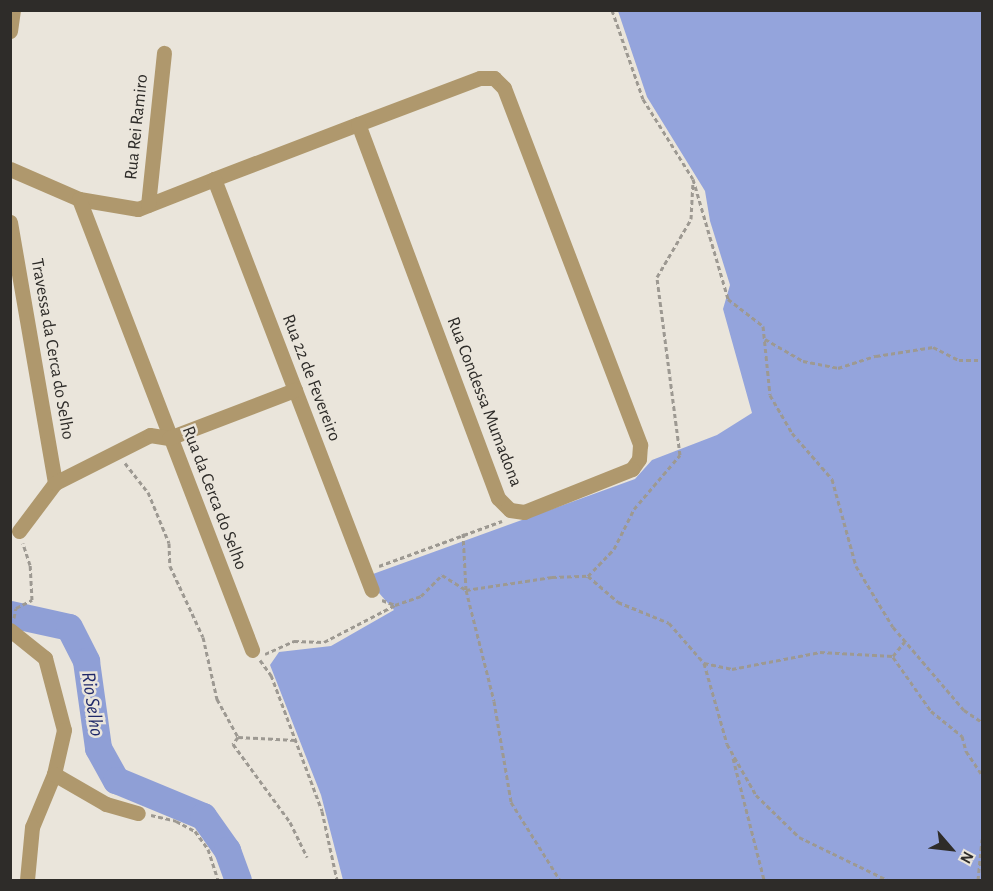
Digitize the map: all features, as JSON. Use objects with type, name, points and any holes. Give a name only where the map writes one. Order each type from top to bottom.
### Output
[{"type":"street","points":[[10,31],[13,10]]},
{"type":"street","name":"Rua Rei Ramiro","points":[[148,205],[164,53]]},
{"type":"street","name":"Rua Condessa Mumadona","points":[[480,78],[494,78],[504,88],[640,445],[639,459],[632,469],[524,512],[510,510],[498,498],[358,124],[480,78]]},
{"type":"street","points":[[10,169],[80,199],[138,209],[358,124]]},
{"type":"street","name":"Rua 22 de Fevereiro","points":[[214,178],[372,590]]},
{"type":"street","name":"Rua da Cerca do Selho","points":[[80,199],[169,438],[255,654]]},
{"type":"street","name":"Travessa da Cerca do Selho","points":[[10,222],[55,483]]},
{"type":"street","points":[[19,531],[55,483],[150,435],[169,438],[295,390]]},
{"type":"street","points":[[10,630],[45,658],[64,729],[54,774],[32,827],[27,880]]},
{"type":"street","points":[[54,774],[106,804],[138,813]]},
{"type":"path","points":[[612,10],[643,99],[693,179],[728,299],[763,326],[770,395],[792,433],[832,479],[856,566],[905,641],[964,710],[982,722]]},
{"type":"path","points":[[588,576],[614,549],[634,509],[680,455],[657,277],[691,219],[693,179]]},
{"type":"path","points":[[764,339],[803,361],[838,368],[876,356],[933,347],[959,360],[982,360]]},
{"type":"path","points":[[118,452],[148,492],[169,543],[170,566],[203,637],[217,699],[238,737]]},
{"type":"path","points":[[365,571],[463,533],[503,521],[510,510]]},
{"type":"path","points":[[16,608],[32,600],[30,565],[19,531]]},
{"type":"path","points":[[463,533],[466,590],[494,701],[511,802],[560,880]]},
{"type":"path","points":[[337,880],[322,812],[271,675],[255,654],[294,641],[324,642],[395,605],[421,596],[442,575],[466,590],[552,576],[588,576],[618,603],[669,623],[704,663],[732,753],[764,880]]},
{"type":"path","points":[[372,590],[383,601],[395,605]]},
{"type":"path","points":[[893,656],[905,641]]},
{"type":"path","points":[[704,663],[732,669],[820,652],[893,656]]},
{"type":"path","points":[[893,656],[931,711],[962,736],[966,751],[982,775]]},
{"type":"path","points":[[238,737],[295,740]]},
{"type":"path","points":[[238,737],[233,744],[242,761],[290,822],[307,857]]},
{"type":"path","points":[[732,753],[756,795],[799,837],[887,880]]},
{"type":"path","points":[[138,813],[176,820],[195,831],[208,849],[218,880]]},
{"type":"path","points":[[978,880],[982,839]]},
{"type":"shaded area","points":[[618,11],[982,11],[982,880],[343,880],[321,795],[270,665],[279,652],[331,646],[394,610],[379,593],[373,574],[635,479],[652,460],[717,435],[752,413],[723,309],[730,285],[710,221],[705,191],[647,97]]},
{"type":"waterway","name":"Rio Selho","points":[[10,614],[69,627],[86,661],[98,748],[116,780],[203,816],[227,850],[238,880]]}]
